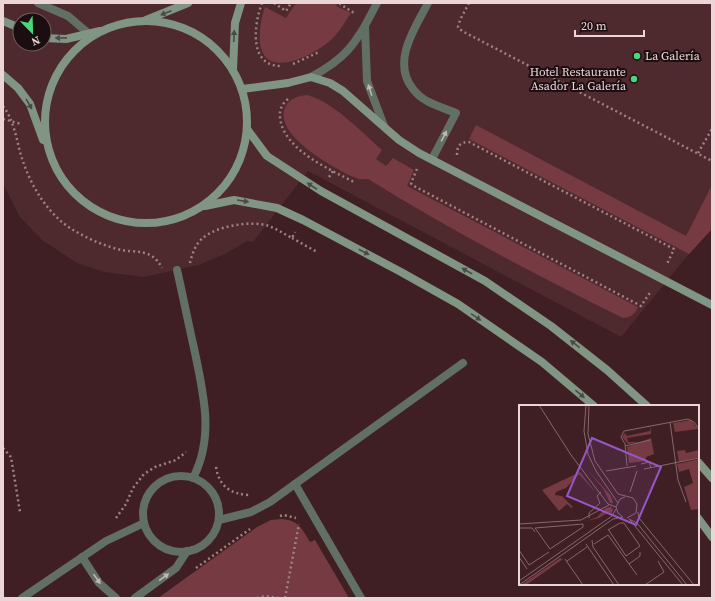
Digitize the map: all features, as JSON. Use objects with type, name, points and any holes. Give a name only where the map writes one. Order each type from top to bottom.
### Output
[{"type":"main road","points":[[144,22],[188,3]]},
{"type":"main road","points":[[233,70],[235,23],[241,3]]},
{"type":"main road","points":[[3,75],[18,88],[30,104],[52,161],[70,191],[97,212],[128,223],[166,222],[184,217],[204,206],[218,194],[237,169],[247,129],[247,121],[242,89],[233,70],[216,49],[200,37],[183,28],[164,23],[144,22],[124,24],[66,39],[52,38]]},
{"type":"main road","points":[[52,161],[46,142],[44,123],[46,104],[52,85],[61,68],[73,52],[88,40],[105,30]]},
{"type":"main road","points":[[242,89],[288,83],[311,77],[330,83],[343,91],[406,145],[712,305]]},
{"type":"main road","points":[[247,129],[267,156],[321,192],[485,282],[551,326],[608,370],[646,405]]},
{"type":"main road","points":[[204,206],[234,200],[278,208],[303,220],[458,304],[542,362],[593,405]]},
{"type":"main road","points":[[699,463],[712,478]]},
{"type":"main road","points":[[699,519],[712,537]]},
{"type":"street","points":[[38,3],[68,16],[88,33]]},
{"type":"street","points":[[311,77],[330,65],[347,51],[365,27],[377,3]]},
{"type":"street","points":[[428,3],[407,44],[404,60],[404,72],[410,85],[417,94],[426,101],[456,113],[432,159]]},
{"type":"street","points":[[365,27],[367,82],[384,126]]},
{"type":"street","points":[[177,270],[205,406],[205,436],[199,465],[193,478]]},
{"type":"street","points":[[219,520],[251,512],[270,502],[463,363]]},
{"type":"street","points":[[182,476],[193,478],[203,482],[211,489],[217,499],[219,520],[215,532],[206,542],[195,549],[183,552],[170,550],[158,544],[149,535],[144,523],[143,512],[145,500],[151,490],[159,482],[170,477],[182,476]]},
{"type":"street","points":[[295,484],[361,598]]},
{"type":"street","points":[[22,598],[106,541],[144,523]]},
{"type":"street","points":[[135,598],[176,568],[187,551]]},
{"type":"street","points":[[82,557],[99,583],[116,598]]},
{"type":"path","points":[[262,3],[258,13],[256,31],[257,48],[267,62],[278,66],[284,66]]},
{"type":"path","points":[[274,3],[286,11],[291,3]]},
{"type":"path","points":[[340,3],[355,12],[352,18]]},
{"type":"path","points":[[469,3],[458,27],[462,31],[712,161]]},
{"type":"path","points":[[289,65],[322,50]]},
{"type":"path","points":[[289,98],[284,102],[280,110],[281,123],[293,143],[302,151],[354,182]]},
{"type":"path","points":[[3,106],[15,131],[23,163],[30,179],[52,213],[68,227],[102,244],[118,250],[149,254],[159,262],[163,270]]},
{"type":"path","points":[[698,154],[712,128]]},
{"type":"path","points":[[458,158],[457,150],[460,144],[469,142],[674,249],[665,267]]},
{"type":"path","points":[[411,165],[417,170],[411,183],[412,185],[641,306],[652,291]]},
{"type":"path","points":[[321,192],[334,171]]},
{"type":"path","points":[[292,238],[303,220]]},
{"type":"path","points":[[190,264],[196,246],[202,238],[216,230],[230,226],[248,224],[268,226],[317,252]]},
{"type":"path","points":[[115,519],[126,504],[133,488],[144,474],[155,467],[176,460],[186,452],[189,445]]},
{"type":"path","points":[[3,448],[11,457],[20,512]]},
{"type":"path","points":[[276,517],[284,515],[294,517],[300,521],[302,525]]},
{"type":"path","points":[[284,598],[300,521]]},
{"type":"path","points":[[192,571],[256,525]]},
{"type":"path","points":[[257,598],[265,596],[275,596],[279,598]]},
{"type":"shaded area","points":[[3,3],[712,3],[712,229],[689,254],[621,337],[308,171],[253,242],[247,241],[227,253],[199,265],[144,277],[104,272],[77,263],[42,240],[20,217],[3,184]]},
{"type":"shaded area","points":[[296,3],[338,3],[336,6],[351,13],[332,39],[315,51],[292,61],[281,63],[271,61],[264,55],[260,43],[262,16],[265,7],[286,18]]},
{"type":"shaded area","points":[[307,95],[317,98],[337,111],[382,150],[376,159],[386,166],[393,158],[414,170],[407,186],[638,307],[636,312],[626,318],[623,318],[494,252],[368,179],[360,179],[347,174],[308,150],[288,129],[284,118],[285,108],[291,100]]},
{"type":"shaded area","points":[[476,125],[686,236],[712,185],[712,229],[689,254],[469,139]]},
{"type":"shaded area","points":[[281,519],[296,523],[310,542],[315,540],[349,598],[158,598],[257,527],[271,520]]},
{"type":"place","name":"La Galería","points":[[637,56]]},
{"type":"place","name":"Hotel Restaurante Asador La Galería","points":[[634,79]]}]
